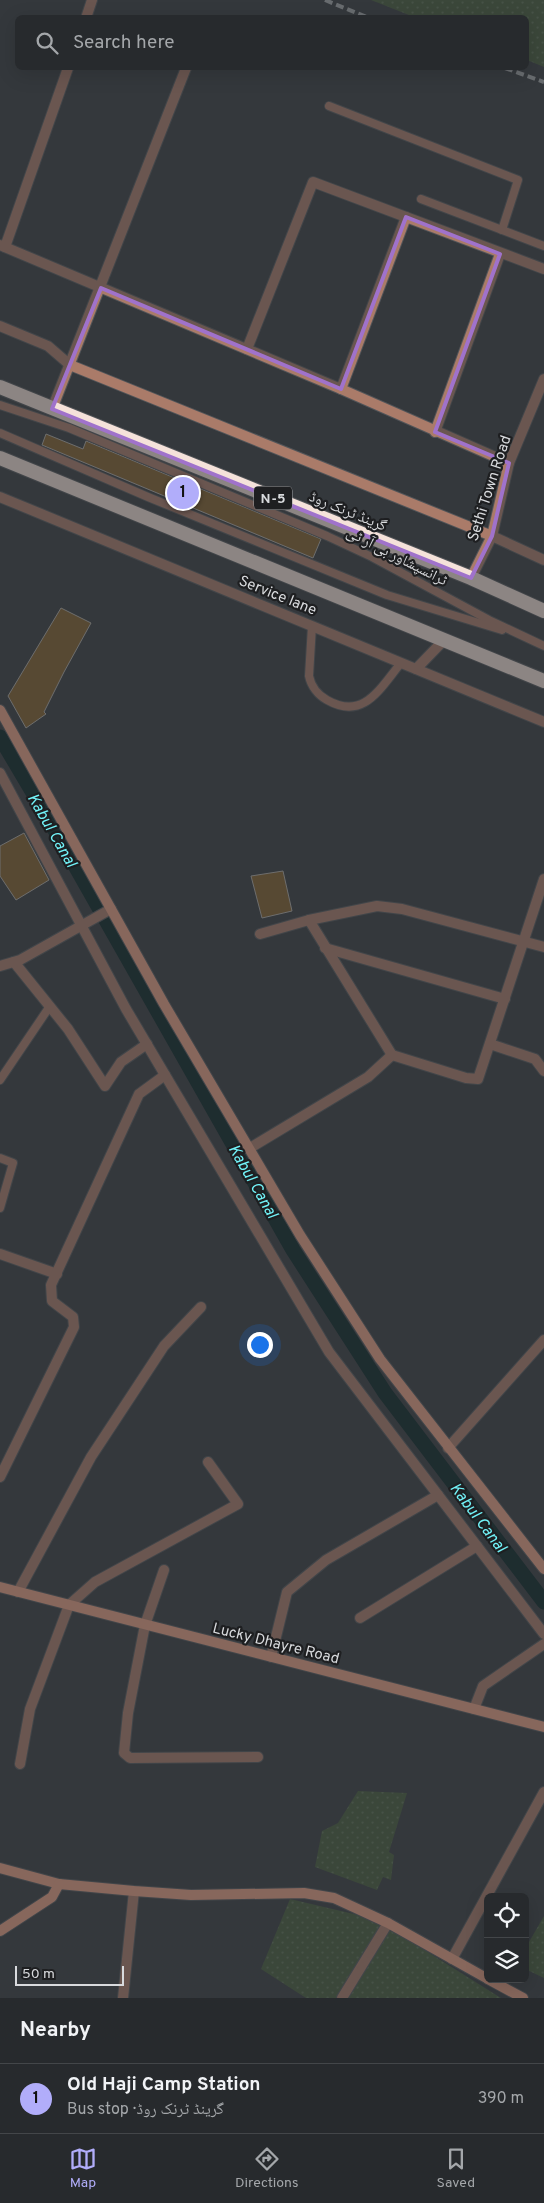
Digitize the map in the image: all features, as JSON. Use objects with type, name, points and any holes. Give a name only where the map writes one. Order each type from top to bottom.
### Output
[{"type":"highway","name":"گرینڈ ٹرنک روڈ","points":[[0,387],[471,578],[544,611]]},
{"type":"highway","points":[[0,458],[544,681]]},
{"type":"main road","points":[[0,710],[111,909],[300,1235],[380,1359],[544,1569]]},
{"type":"main road","name":"Lucky Dhayre Road","points":[[0,1587],[544,1727]]},
{"type":"main road","points":[[0,1868],[59,1884],[191,1895],[304,1893],[346,1902],[388,1923],[484,1977]]},
{"type":"main road","points":[[0,1931],[52,1897],[59,1884]]},
{"type":"main road","points":[[495,1983],[523,1998]]},
{"type":"street","points":[[87,15],[92,0]]},
{"type":"street","points":[[67,70],[2,246],[342,389],[435,432],[510,463]]},
{"type":"street","points":[[52,409],[185,70]]},
{"type":"street","points":[[247,349],[313,182],[544,269]]},
{"type":"street","points":[[342,389],[406,218]]},
{"type":"street","points":[[435,432],[500,254]]},
{"type":"street","points":[[0,326],[48,346],[70,365],[492,536],[544,560]]},
{"type":"street","name":"Sethi Town Road","points":[[471,578],[492,536],[510,463],[544,379]]},
{"type":"street","name":"Service lane","points":[[0,497],[544,722]]},
{"type":"street","points":[[416,669],[445,640]]},
{"type":"street","points":[[0,773],[147,1044],[329,1352],[544,1634]]},
{"type":"street","points":[[309,920],[392,1054],[466,1078],[478,1079],[544,879]]},
{"type":"street","points":[[260,934],[309,920],[377,906],[402,909],[544,947]]},
{"type":"street","points":[[0,966],[14,962],[111,909]]},
{"type":"street","points":[[325,948],[505,999]]},
{"type":"street","points":[[14,962],[68,1029],[105,1086],[121,1062],[147,1044]]},
{"type":"street","points":[[490,1044],[535,1059],[544,1071]]},
{"type":"street","points":[[250,1148],[368,1077],[392,1054]]},
{"type":"street","points":[[0,1477],[74,1327],[73,1317],[52,1300],[51,1285],[139,1094],[165,1075]]},
{"type":"street","points":[[0,1254],[57,1274]]},
{"type":"street","points":[[18,1592],[92,1457],[164,1346],[201,1307]]},
{"type":"street","points":[[448,1448],[544,1340]]},
{"type":"street","points":[[535,1350],[544,1356]]},
{"type":"street","points":[[20,1764],[30,1709],[70,1605],[95,1582],[238,1504],[208,1462]]},
{"type":"street","points":[[270,1657],[287,1592],[326,1560],[438,1495]]},
{"type":"street","points":[[360,1618],[477,1546]]},
{"type":"street","points":[[164,1570],[145,1624],[128,1713],[124,1752],[130,1758],[258,1758]]},
{"type":"street","points":[[474,1709],[483,1686],[544,1644]]},
{"type":"street","points":[[452,1959],[544,1792]]},
{"type":"street","points":[[123,1998],[134,1891]]},
{"type":"street","points":[[342,1998],[388,1923]]},
{"type":"lane","points":[[329,106],[518,180],[502,230]]},
{"type":"lane","points":[[421,200],[544,246]]},
{"type":"lane","name":"ٹرانسپشاور بی آر ٹی","points":[[0,405],[69,428],[327,536],[372,557],[544,646]]},
{"type":"lane","name":"ٹرانسپشاور بی آر ٹی","points":[[0,432],[148,497],[386,595],[528,638]]},
{"type":"lane","points":[[312,626],[309,676],[311,684],[323,698],[333,703],[356,707],[368,702],[401,663]]},
{"type":"lane","points":[[0,1080],[50,1006]]},
{"type":"lane","points":[[0,1158],[13,1163],[0,1208]]},
{"type":"highlighted area","points":[[406,217],[500,254],[435,432],[509,463],[492,536],[471,578],[52,409],[101,288],[341,389]]},
{"type":"green space","points":[[371,0],[544,0],[544,67],[529,61],[529,15],[409,15]]},
{"type":"green space","points":[[358,1791],[407,1793],[389,1852],[394,1855],[391,1880],[383,1877],[377,1890],[315,1867],[322,1831],[338,1823]]},
{"type":"green space","points":[[290,1899],[375,1919],[501,1998],[306,1998],[261,1969]]},
{"type":"green space","points":[[544,1916],[544,1978],[529,1971],[529,1942]]},
{"type":"building","points":[[46,434],[83,449],[86,441],[321,539],[313,558],[42,445]]},
{"type":"building","points":[[61,608],[91,623],[44,712],[46,714],[26,728],[8,696]]},
{"type":"building","points":[[24,833],[49,880],[16,900],[0,876],[0,846]]},
{"type":"building","points":[[283,871],[292,911],[262,918],[251,876]]},
{"type":"waterway","name":"Kabul Canal","points":[[0,737],[52,825],[293,1250],[385,1393],[544,1602]]},
{"type":"railway","points":[[325,0],[362,15]]},
{"type":"railway","points":[[511,70],[544,82]]},
{"type":"place","name":"Old Haji Camp Station","points":[[183,493]]}]
